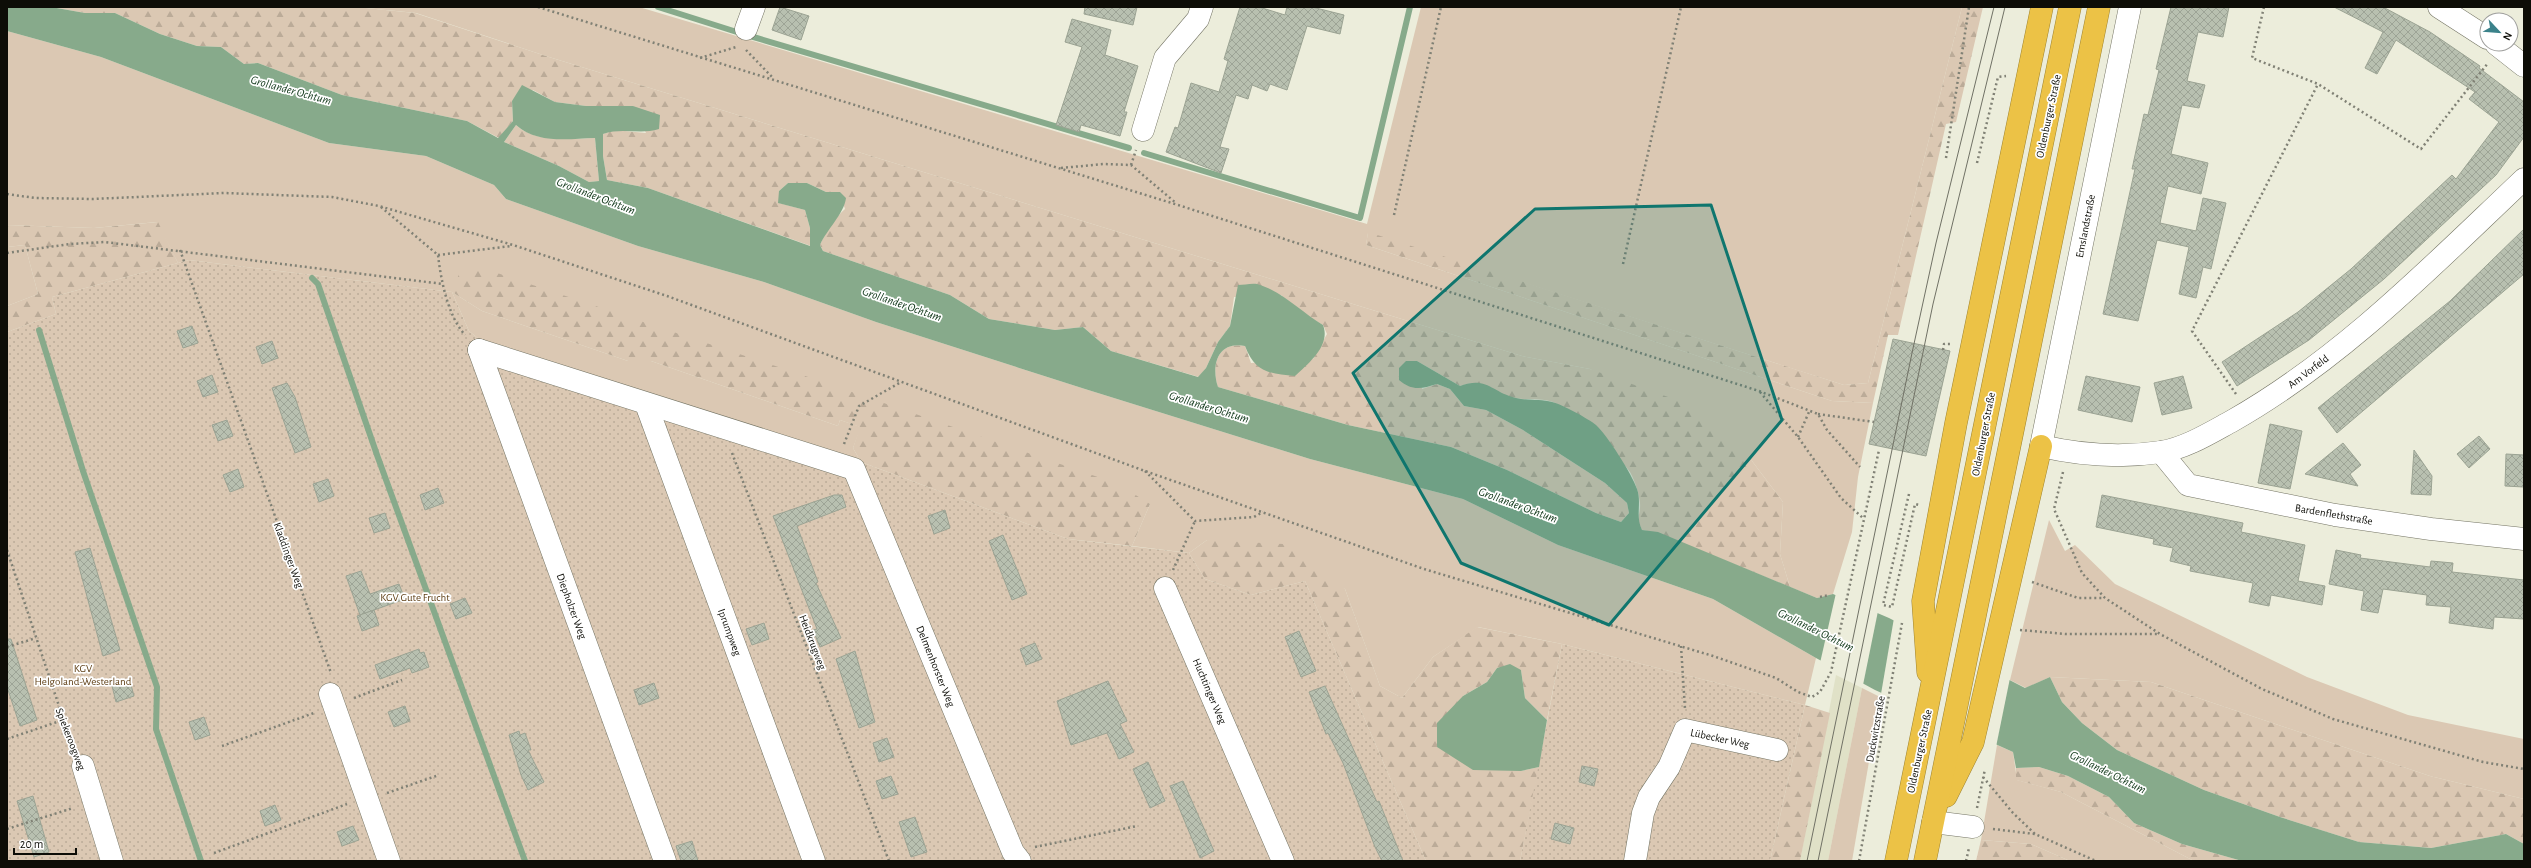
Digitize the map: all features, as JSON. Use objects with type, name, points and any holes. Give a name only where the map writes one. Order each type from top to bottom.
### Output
[{"type":"highway","points":[[1933,634],[1923,601],[1939,509],[2042,7]]},
{"type":"highway","name":"Oldenburger Straße","points":[[1896,861],[1931,693],[1933,634],[2070,7]]},
{"type":"highway","points":[[1925,861],[2099,7]]},
{"type":"highway","points":[[1933,822],[1973,742],[1990,662],[2041,446]]},
{"type":"street","points":[[746,30],[754,7]]},
{"type":"street","points":[[1143,130],[1165,58],[1198,19],[1202,7]]},
{"type":"street","name":"Emslandstraße","points":[[2041,446],[2130,7]]},
{"type":"street","points":[[2439,7],[2479,33]]},
{"type":"street","points":[[2506,52],[2524,66]]},
{"type":"street","name":"Am Vorfeld","points":[[2041,446],[2067,452],[2098,455],[2161,452],[2206,435],[2248,412],[2297,381],[2346,342],[2524,179]]},
{"type":"street","points":[[479,350],[854,469]]},
{"type":"street","name":"Diepholzer Weg","points":[[479,350],[665,861]]},
{"type":"street","name":"Iprumpweg","points":[[646,404],[814,861]]},
{"type":"street","name":"Bardenflethstraße","points":[[2161,452],[2188,485],[2335,515],[2431,529],[2524,540]]},
{"type":"street","name":"Delmenhorster Weg","points":[[854,469],[1016,857]]},
{"type":"street","name":"Huchtinger Weg","points":[[1165,588],[1283,861]]},
{"type":"street","points":[[330,694],[389,861]]},
{"type":"street","name":"Lübecker Weg","points":[[1635,861],[1645,808],[1649,797],[1669,767],[1685,730],[1778,750]]},
{"type":"street","name":"Spiekeroogweg","points":[[83,766],[112,861]]},
{"type":"street","points":[[1933,822],[1973,827]]},
{"type":"path","points":[[538,7],[1178,205],[1759,391],[1809,412],[1874,422]]},
{"type":"path","points":[[1394,215],[1441,7]]},
{"type":"path","points":[[1623,264],[1681,7]]},
{"type":"path","points":[[1946,158],[1969,7]]},
{"type":"path","points":[[2264,7],[2252,58],[2318,84],[2421,149],[2489,52]]},
{"type":"path","points":[[700,58],[742,45],[774,80]]},
{"type":"path","points":[[1977,163],[1998,77],[2012,76]]},
{"type":"path","points":[[2248,412],[2192,331],[2318,84]]},
{"type":"path","points":[[1058,168],[1104,164],[1131,165],[1178,205]]},
{"type":"path","points":[[7,194],[36,198],[93,199],[231,193],[332,198],[378,206],[513,245],[667,296],[1145,471],[1424,569],[1681,646],[1757,671],[1812,697],[1820,692],[1831,672],[1879,450]]},
{"type":"path","points":[[378,206],[438,255],[444,284],[457,326],[479,350]]},
{"type":"path","points":[[7,254],[70,244],[105,242],[180,250],[444,284]]},
{"type":"path","points":[[438,255],[513,245]]},
{"type":"path","name":"Kladdinger Weg","points":[[180,250],[331,675],[330,694]]},
{"type":"path","points":[[854,469],[843,447],[859,406],[901,382]]},
{"type":"path","points":[[1759,391],[1798,437],[1841,498],[1864,519]]},
{"type":"path","points":[[1798,437],[1809,412]]},
{"type":"path","points":[[1818,414],[1827,430],[1860,467]]},
{"type":"path","name":"Heidkrugweg","points":[[723,428],[889,861]]},
{"type":"path","points":[[1145,471],[1195,522]]},
{"type":"path","points":[[2061,479],[2054,509],[2082,573],[2105,598],[2160,634],[2262,689],[2333,719],[2483,762],[2524,769]]},
{"type":"path","points":[[1909,494],[1883,605],[1892,607],[1915,504]]},
{"type":"path","points":[[1195,522],[1254,517],[1263,512]]},
{"type":"path","points":[[1165,588],[1195,522]]},
{"type":"path","name":"Spiekeroogweg","points":[[7,550],[73,749],[83,766]]},
{"type":"path","points":[[2027,581],[2078,598],[2105,598]]},
{"type":"path","points":[[1820,597],[1830,595]]},
{"type":"path","name":"Duckwitzstraße","points":[[1859,861],[1903,619]]},
{"type":"path","points":[[2016,630],[2066,634],[2160,634]]},
{"type":"path","points":[[7,647],[36,638]]},
{"type":"path","points":[[1681,646],[1685,730]]},
{"type":"path","points":[[7,739],[63,720]]},
{"type":"path","points":[[214,853],[367,798],[439,775]]},
{"type":"path","points":[[1983,777],[2013,814],[2036,834],[2096,861]]},
{"type":"path","points":[[7,830],[93,802]]},
{"type":"path","points":[[1016,857],[1137,826]]},
{"type":"path","points":[[1973,827],[2036,834]]},
{"type":"highlighted area","points":[[1711,205],[1782,420],[1609,625],[1461,563],[1353,373],[1535,209]]},
{"type":"shaded area","points":[[1836,675],[1862,688],[1828,861],[1800,861]]},
{"type":"green space","points":[[51,7],[356,7],[415,13],[549,57],[1522,356],[1590,369],[1682,402],[1752,461],[1783,502],[1780,554],[1790,587],[1658,533],[1642,530],[1639,522],[1639,495],[1630,472],[1593,434],[1569,413],[1553,402],[1510,397],[1479,383],[1460,386],[1417,361],[1422,389],[1437,384],[1450,389],[1464,406],[1486,410],[1523,430],[1605,483],[1627,503],[1629,513],[1621,522],[1596,513],[1507,470],[1451,447],[1348,425],[1218,387],[1215,371],[1216,363],[1222,351],[1228,347],[1236,345],[1245,346],[1251,363],[1313,359],[1327,334],[1323,325],[1305,315],[1281,295],[1234,297],[1230,326],[1218,342],[1206,368],[1199,377],[1111,351],[1083,327],[1055,330],[989,319],[950,295],[823,251],[820,245],[825,235],[834,221],[845,209],[840,192],[826,192],[807,183],[788,183],[779,191],[779,203],[805,210],[810,228],[811,246],[648,188],[607,180],[603,156],[603,134],[614,130],[646,133],[633,106],[586,106],[555,102],[533,90],[512,101],[513,121],[499,138],[467,121],[342,95],[258,63],[244,64],[221,47],[197,46],[160,34],[115,13],[85,13]]},
{"type":"green space","points":[[356,7],[639,7],[1367,224],[1421,7],[1962,7],[1868,383],[1844,385],[1368,233],[1366,245],[1832,401],[1873,403],[1858,477],[1852,532],[1833,594],[1817,598],[1790,587],[1780,554],[1783,502],[1752,461],[1590,369],[1522,356],[549,57],[416,13]]},
{"type":"green space","points":[[1962,7],[1983,7],[1956,122],[1946,124],[1898,335],[1888,335],[1873,403],[1832,401],[1366,245],[1368,232],[1844,385],[1868,383]]},
{"type":"green space","points":[[7,31],[101,57],[329,143],[426,156],[494,185],[506,199],[638,246],[764,282],[876,322],[1310,459],[1463,499],[1558,545],[1713,599],[1816,658],[1805,705],[1562,644],[1478,627],[1433,657],[1402,698],[1380,686],[1345,589],[1207,540],[1189,553],[1132,546],[1150,504],[452,292],[189,260],[178,263],[157,222],[94,228],[7,225]]},
{"type":"green space","points":[[516,125],[533,135],[553,139],[595,138],[599,181],[589,182],[559,166],[504,142]]},
{"type":"green space","points":[[158,222],[178,263],[52,297],[56,314],[7,332],[7,306],[38,294],[25,245],[7,247],[7,225],[94,228]]},
{"type":"green space","points":[[25,245],[38,294],[7,306],[7,247]]},
{"type":"green space","name":"KGV Gute Frucht","points":[[189,260],[452,292],[469,331],[484,343],[861,462],[1068,539],[1189,553],[1205,579],[1251,595],[1305,581],[1426,861],[7,861],[7,332],[56,314],[52,297]]},
{"type":"green space","points":[[485,269],[826,383],[1118,484],[1150,504],[1132,546],[1068,539],[861,462],[853,448],[860,427],[840,420],[838,426],[651,361],[628,361],[482,311],[452,292],[459,274]]},
{"type":"green space","points":[[452,292],[482,311],[628,361],[651,361],[838,426],[840,420],[861,427],[853,448],[861,462],[484,343],[469,331]]},
{"type":"green space","points":[[2049,520],[2065,551],[2075,545],[2115,584],[2307,677],[2408,715],[2524,739],[2524,799],[2430,776],[2151,682],[2050,677],[2026,688],[2010,680]]},
{"type":"green space","points":[[1207,540],[1283,544],[1345,589],[1380,686],[1402,698],[1433,657],[1477,627],[1562,644],[1547,720],[1525,698],[1521,670],[1497,668],[1487,682],[1463,696],[1521,771],[1539,767],[1520,861],[1426,861],[1305,581],[1251,595],[1205,579],[1189,553]]},
{"type":"green space","points":[[1562,644],[1805,705],[1770,861],[1520,861]]},
{"type":"green space","points":[[2050,677],[2151,682],[2430,776],[2524,799],[2524,844],[2506,834],[2431,848],[2359,842],[2280,817],[2204,790],[2117,750],[2082,723],[2062,702]]},
{"type":"green space","points":[[1862,688],[1880,697],[1852,861],[1828,861]]},
{"type":"green space","points":[[1805,705],[1830,713],[1800,861],[1770,861]]},
{"type":"green space","points":[[1997,745],[2013,752],[2017,780],[2061,792],[2194,861],[2070,861],[2031,844],[1981,840]]},
{"type":"green space","points":[[2039,767],[2068,776],[2109,797],[2134,823],[2182,844],[2242,861],[2194,861],[2061,792],[2016,780],[2016,768]]},
{"type":"green space","points":[[1981,840],[2031,844],[2070,861],[1976,861]]},
{"type":"water","name":"Grollander Ochtum","points":[[7,7],[51,7],[85,13],[115,13],[160,34],[197,46],[221,47],[244,64],[258,63],[342,95],[467,121],[498,138],[513,121],[512,101],[522,85],[555,102],[586,106],[633,106],[660,115],[659,129],[652,131],[617,131],[603,134],[603,156],[607,180],[648,188],[810,246],[810,228],[805,210],[778,203],[779,191],[788,183],[807,183],[826,192],[840,192],[846,198],[845,204],[820,245],[823,251],[950,295],[989,319],[1055,330],[1083,327],[1111,351],[1198,377],[1206,368],[1218,342],[1230,326],[1238,285],[1257,284],[1275,292],[1323,325],[1325,332],[1324,340],[1317,353],[1295,376],[1278,374],[1264,370],[1253,361],[1245,346],[1236,345],[1228,347],[1222,351],[1216,363],[1215,371],[1218,387],[1348,425],[1451,447],[1507,470],[1596,513],[1621,522],[1629,513],[1627,503],[1605,483],[1523,430],[1486,410],[1464,406],[1450,389],[1437,384],[1417,388],[1404,384],[1399,380],[1399,368],[1406,361],[1417,361],[1460,386],[1469,383],[1483,384],[1516,398],[1556,403],[1575,412],[1596,425],[1625,465],[1637,489],[1639,499],[1639,520],[1642,530],[1658,532],[1817,598],[1833,594],[1889,618],[2025,688],[2050,677],[2062,702],[2082,723],[2117,750],[2204,790],[2280,817],[2359,842],[2431,848],[2506,834],[2524,844],[2524,861],[2242,861],[2182,844],[2134,823],[2109,797],[2068,776],[2039,767],[2016,768],[2013,752],[1875,690],[1713,599],[1558,545],[1463,499],[1310,459],[876,322],[764,282],[638,246],[506,199],[494,185],[426,156],[329,143],[101,57],[7,31]],"holes":[[[516,125],[524,131],[543,138],[553,139],[595,138],[599,181],[589,182],[559,166],[504,142]]]},
{"type":"water","points":[[1510,664],[1521,670],[1525,698],[1547,720],[1539,767],[1521,771],[1473,770],[1437,747],[1437,723],[1463,696],[1487,682],[1497,668]]},
{"type":"pier","points":[[1836,593],[1878,611],[1863,685],[1820,663]]},
{"type":"pier","points":[[1894,618],[2010,678],[1996,747],[1881,694]]},
{"type":"building","points":[[780,7],[809,16],[801,40],[772,30]]},
{"type":"building","points":[[1085,7],[1137,7],[1133,25],[1084,14]]},
{"type":"building","points":[[1240,7],[1259,7],[1285,15],[1287,7],[1312,7],[1344,15],[1340,34],[1307,26],[1287,90],[1270,84],[1267,91],[1252,85],[1248,99],[1236,95],[1220,147],[1229,149],[1221,173],[1166,152],[1175,127],[1178,128],[1191,83],[1219,92],[1228,61],[1224,59]]},
{"type":"building","points":[[2171,7],[2229,7],[2223,37],[2198,32],[2187,81],[2205,85],[2199,108],[2182,105],[2171,154],[2208,163],[2201,194],[2168,186],[2160,223],[2196,231],[2203,198],[2226,203],[2211,269],[2203,267],[2196,298],[2179,294],[2189,247],[2157,240],[2138,321],[2103,314],[2135,169],[2132,169],[2144,114],[2148,115],[2159,70],[2156,69]]},
{"type":"building","points":[[2334,7],[2383,7],[2430,32],[2480,66],[2479,68],[2524,102],[2524,137],[2496,175],[2384,279],[2309,340],[2237,386],[2222,362],[2298,312],[2351,269],[2452,175],[2456,179],[2499,122],[2469,99],[2475,92],[2396,40],[2377,74],[2365,68],[2383,32]]},
{"type":"building","points":[[1072,19],[1111,30],[1105,55],[1138,66],[1124,112],[1127,112],[1120,136],[1081,125],[1079,132],[1056,125],[1082,47],[1065,42]]},
{"type":"building","points":[[2524,229],[2524,274],[2337,433],[2318,408],[2450,301]]},
{"type":"building","points":[[192,326],[198,343],[183,348],[177,331]]},
{"type":"building","points":[[1893,339],[1950,351],[1926,456],[1869,444]]},
{"type":"building","points":[[272,341],[278,358],[262,364],[256,347]]},
{"type":"building","points":[[212,375],[218,392],[203,397],[197,381]]},
{"type":"building","points":[[2086,376],[2140,387],[2132,422],[2078,410]]},
{"type":"building","points":[[2183,376],[2192,408],[2162,415],[2154,383]]},
{"type":"building","points":[[287,383],[295,397],[311,447],[295,453],[272,388]]},
{"type":"building","points":[[227,420],[233,436],[218,441],[212,425]]},
{"type":"building","points":[[2270,424],[2302,431],[2290,489],[2258,483]]},
{"type":"building","points":[[2479,436],[2490,449],[2469,468],[2457,454]]},
{"type":"building","points":[[2343,443],[2361,465],[2350,474],[2358,486],[2305,474]]},
{"type":"building","points":[[2414,450],[2432,476],[2431,495],[2411,494]]},
{"type":"building","points":[[2506,454],[2524,455],[2524,487],[2505,486]]},
{"type":"building","points":[[238,469],[244,487],[230,492],[223,475]]},
{"type":"building","points":[[328,479],[334,496],[319,502],[313,484]]},
{"type":"building","points":[[438,488],[444,503],[425,510],[420,495]]},
{"type":"building","points":[[834,495],[842,495],[846,507],[797,526],[818,582],[816,583],[841,638],[820,647],[813,630],[817,629],[773,516]]},
{"type":"building","points":[[2102,495],[2243,523],[2241,532],[2305,545],[2298,581],[2325,586],[2322,605],[2271,595],[2269,606],[2249,602],[2253,583],[2190,571],[2191,566],[2170,561],[2173,548],[2153,544],[2154,539],[2096,527]]},
{"type":"building","points":[[945,510],[950,528],[934,534],[928,516]]},
{"type":"building","points":[[385,513],[390,528],[374,533],[369,518]]},
{"type":"building","points":[[1003,535],[1027,594],[1012,600],[989,541]]},
{"type":"building","points":[[90,548],[120,650],[103,656],[75,552]]},
{"type":"building","points":[[2336,550],[2361,555],[2360,558],[2430,567],[2431,561],[2453,563],[2452,572],[2524,580],[2524,619],[2494,617],[2493,629],[2449,623],[2451,607],[2426,605],[2427,595],[2383,589],[2378,613],[2361,610],[2364,591],[2329,584]]},
{"type":"building","points":[[361,571],[370,594],[399,584],[405,599],[360,615],[346,576]]},
{"type":"building","points":[[465,598],[472,613],[456,619],[450,604]]},
{"type":"building","points":[[374,610],[379,625],[362,631],[357,616]]},
{"type":"building","points":[[764,623],[769,639],[752,645],[746,629]]},
{"type":"building","points":[[1299,631],[1316,671],[1301,677],[1285,637]]},
{"type":"building","points":[[7,639],[11,639],[37,720],[20,726],[7,687]]},
{"type":"building","points":[[1035,643],[1042,659],[1026,665],[1020,649]]},
{"type":"building","points":[[419,649],[420,653],[424,652],[429,667],[412,673],[410,668],[380,679],[375,665]]},
{"type":"building","points":[[855,651],[875,722],[859,728],[836,659]]},
{"type":"building","points":[[130,681],[134,696],[116,702],[112,686]]},
{"type":"building","points":[[1108,681],[1127,721],[1120,724],[1134,752],[1119,759],[1107,733],[1071,745],[1057,701]]},
{"type":"building","points":[[654,683],[659,698],[639,705],[634,690]]},
{"type":"building","points":[[1325,686],[1377,802],[1379,801],[1403,861],[1382,861],[1375,847],[1343,763],[1328,733],[1326,734],[1309,692]]},
{"type":"building","points":[[405,706],[410,721],[394,727],[388,712]]},
{"type":"building","points":[[204,717],[210,735],[195,740],[189,722]]},
{"type":"building","points":[[519,731],[520,735],[525,733],[531,750],[528,750],[544,782],[528,790],[521,775],[509,735]]},
{"type":"building","points":[[887,738],[894,757],[879,762],[873,743]]},
{"type":"building","points":[[1148,762],[1165,801],[1150,808],[1133,769]]},
{"type":"building","points":[[1582,766],[1598,769],[1594,786],[1579,782]]},
{"type":"building","points":[[891,776],[898,794],[882,799],[876,781]]},
{"type":"building","points":[[1183,781],[1214,851],[1200,858],[1170,786]]},
{"type":"building","points":[[33,796],[49,852],[34,857],[17,801]]},
{"type":"building","points":[[275,805],[281,820],[265,826],[260,811]]},
{"type":"building","points":[[915,817],[927,852],[911,857],[899,822]]},
{"type":"building","points":[[1555,823],[1574,828],[1570,844],[1551,839]]},
{"type":"building","points":[[353,826],[359,840],[342,846],[337,832]]},
{"type":"building","points":[[692,841],[698,861],[681,861],[676,846]]},
{"type":"waterway","points":[[658,7],[740,33]]},
{"type":"waterway","points":[[1144,153],[1360,218],[1410,7]]},
{"type":"waterway","points":[[750,36],[1129,148]]},
{"type":"waterway","points":[[312,278],[318,284],[377,455],[525,861]]},
{"type":"waterway","points":[[39,330],[83,471],[157,687],[156,729],[201,861]]},
{"type":"tram line","points":[[1807,861],[1936,243],[1994,7]]},
{"type":"tram line","points":[[1818,861],[1933,304],[2005,7]]},
{"type":"park label","name":"KGV Helgoland-Westerland","points":[[83,674]]}]
